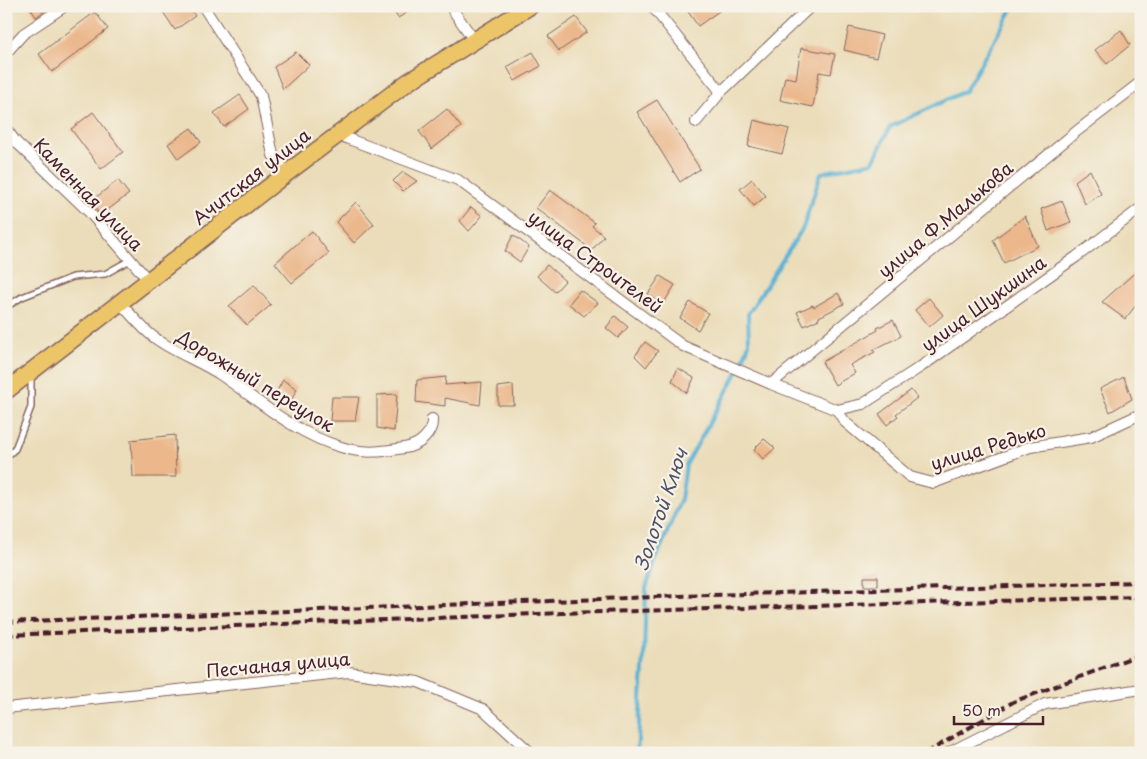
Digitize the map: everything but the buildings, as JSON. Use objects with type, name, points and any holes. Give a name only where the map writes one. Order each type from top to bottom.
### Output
[{"type":"main road","name":"Ачитская улица","points":[[6,392],[287,173],[408,82],[530,6]]},
{"type":"street","points":[[6,53],[23,34],[65,6]]},
{"type":"street","points":[[203,6],[261,96],[273,156],[287,173]]},
{"type":"street","points":[[450,6],[474,40]]},
{"type":"street","points":[[652,6],[721,92]]},
{"type":"street","points":[[696,122],[721,92],[811,6]]},
{"type":"street","name":"улица Ф.Малькова","points":[[771,384],[1077,131],[1141,82]]},
{"type":"street","name":"Каменная улица","points":[[6,129],[16,142],[90,213],[149,281]]},
{"type":"street","name":"улица Строителей","points":[[338,135],[458,180],[683,346],[837,410]]},
{"type":"street","name":"улица Шукшина","points":[[837,410],[863,404],[922,366],[1141,208]]},
{"type":"street","name":"Дорожный переулок","points":[[120,303],[154,338],[204,364],[278,416],[313,437],[342,448],[371,453],[411,447],[426,437],[432,427],[432,419]]},
{"type":"street","name":"улица Редько","points":[[837,410],[845,422],[910,477],[933,483],[1030,447],[1091,437],[1141,414]]},
{"type":"street","name":"Песчаная улица","points":[[6,708],[350,672],[418,682],[483,709],[531,753]]},
{"type":"street","points":[[948,753],[1045,704],[1141,689]]},
{"type":"lane","points":[[6,307],[22,297],[73,277],[104,274],[130,260]]},
{"type":"lane","points":[[6,457],[15,449],[31,407],[31,373]]},
{"type":"waterway","name":"Золотой Ключ","points":[[742,362],[749,344],[748,314],[803,228],[821,173],[873,162],[890,127],[965,91],[1014,6]]},
{"type":"waterway","name":"Золотой Ключ","points":[[637,753],[644,656],[646,588],[681,499],[686,465],[737,373]]},
{"type":"railway","points":[[6,622],[679,596],[1141,582]]},
{"type":"railway","points":[[6,635],[562,613],[1141,597]]},
{"type":"railway","points":[[926,753],[1013,702],[1141,654]]}]
